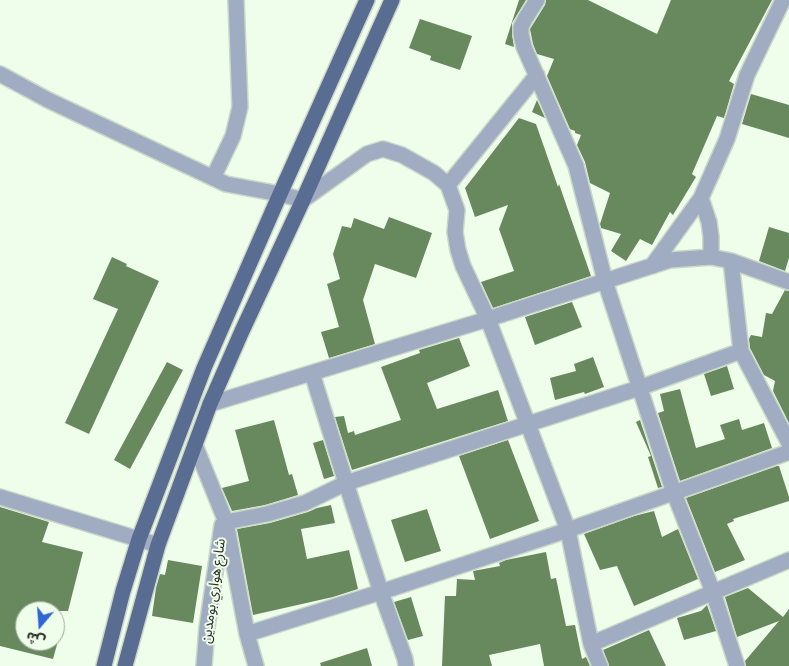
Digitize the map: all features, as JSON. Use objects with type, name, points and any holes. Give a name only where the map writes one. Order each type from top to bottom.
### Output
[{"type":"main road","points":[[104,666],[138,539],[204,368],[366,0]]},
{"type":"main road","points":[[125,666],[158,545],[210,404],[392,0]]},
{"type":"street","points":[[213,178],[233,136],[240,107],[236,0]]},
{"type":"street","points":[[537,0],[524,19],[521,34],[524,47],[576,166],[605,281],[674,493],[713,592],[737,666]]},
{"type":"street","points":[[652,266],[701,198],[727,140],[747,75],[782,0]]},
{"type":"street","points":[[0,74],[48,100],[226,184],[303,200],[367,154],[383,149],[402,155],[434,173],[448,185],[457,210],[455,232],[463,266],[488,319],[568,530],[591,644],[600,666]]},
{"type":"street","points":[[448,185],[537,76]]},
{"type":"street","points":[[701,198],[709,222],[711,257]]},
{"type":"street","points":[[210,404],[488,319],[670,260],[711,257],[731,261],[789,282]]},
{"type":"street","points":[[731,261],[742,351],[789,443]]},
{"type":"street","points":[[225,519],[267,514],[305,503],[346,483],[640,388],[742,351]]},
{"type":"street","points":[[312,373],[406,666]]},
{"type":"street","points":[[195,445],[225,519],[256,666]]},
{"type":"street","points":[[248,634],[568,530],[789,452]]},
{"type":"street","points":[[0,496],[158,545]]},
{"type":"street","name":"شارع هواري بومدين","points":[[204,666],[207,627],[225,519]]},
{"type":"street","points":[[591,644],[789,560]]},
{"type":"building","points":[[519,0],[526,0],[512,23],[514,47],[505,44]]},
{"type":"building","points":[[546,0],[588,0],[657,34],[671,0],[772,0],[729,81],[734,84],[724,118],[717,116],[692,174],[696,177],[673,215],[670,212],[652,245],[640,239],[626,261],[611,251],[621,234],[601,228],[600,224],[610,193],[590,183],[585,162],[577,145],[581,135],[570,129],[547,76],[554,59],[537,54],[533,44],[530,29],[545,5]]},
{"type":"building","points":[[420,19],[472,36],[460,70],[430,60],[431,56],[409,48]]},
{"type":"building","points":[[751,94],[789,105],[789,138],[742,124]]},
{"type":"building","points":[[537,100],[545,118],[532,112]]},
{"type":"building","points":[[519,118],[536,124],[591,276],[493,308],[481,282],[514,271],[499,229],[508,205],[475,217],[465,188]]},
{"type":"building","points":[[389,217],[432,233],[416,278],[375,264],[363,300],[375,344],[329,358],[321,332],[339,327],[327,284],[340,279],[333,254],[342,226],[351,228],[354,218],[384,229]]},
{"type":"building","points":[[769,227],[789,233],[789,258],[785,271],[759,261]]},
{"type":"building","points":[[112,257],[127,264],[126,266],[159,281],[89,434],[65,423],[118,309],[93,299]]},
{"type":"building","points":[[785,290],[789,291],[789,423],[773,391],[775,381],[764,375],[750,348],[749,339],[751,335],[762,337],[766,313],[772,314]]},
{"type":"building","points":[[572,302],[582,327],[535,345],[525,317]]},
{"type":"building","points":[[459,338],[470,366],[427,383],[437,409],[498,390],[508,421],[352,470],[335,417],[344,416],[348,433],[354,431],[355,435],[401,420],[381,367],[420,353],[419,350]]},
{"type":"building","points":[[593,357],[604,387],[585,394],[584,392],[555,400],[550,378],[576,371],[574,364]]},
{"type":"building","points":[[167,362],[183,370],[130,469],[114,460]]},
{"type":"building","points":[[727,366],[734,389],[711,396],[704,374]]},
{"type":"building","points":[[680,389],[696,448],[725,439],[720,425],[739,419],[742,430],[764,423],[772,448],[680,481],[658,413],[664,411],[660,394]]},
{"type":"building","points":[[274,420],[289,475],[292,474],[298,495],[265,505],[232,511],[222,488],[249,481],[235,430]]},
{"type":"building","points":[[640,420],[662,487],[658,488],[648,457],[651,456],[636,422]]},
{"type":"building","points":[[323,440],[334,476],[324,479],[313,443]]},
{"type":"building","points":[[508,440],[539,521],[490,539],[459,456]]},
{"type":"building","points":[[779,466],[789,501],[733,519],[734,521],[727,524],[745,560],[715,572],[686,498]]},
{"type":"building","points":[[331,505],[335,523],[301,529],[307,559],[349,550],[358,589],[333,597],[253,615],[237,529],[270,523]]},
{"type":"building","points":[[0,507],[49,522],[42,542],[83,552],[68,611],[65,611],[65,601],[15,601],[15,650],[0,646]]},
{"type":"building","points":[[427,509],[441,551],[405,562],[391,520]]},
{"type":"building","points":[[654,511],[662,537],[678,529],[698,579],[634,606],[617,566],[600,570],[584,534]]},
{"type":"building","points":[[546,552],[551,579],[556,578],[566,626],[575,625],[582,659],[586,657],[590,666],[544,666],[540,644],[489,655],[492,666],[442,666],[445,596],[456,596],[457,579],[475,580],[473,571],[500,566],[499,563],[506,560]]},
{"type":"building","points":[[168,560],[202,566],[193,623],[152,616],[160,574],[165,575]]},
{"type":"building","points":[[748,588],[783,617],[789,609],[789,666],[746,666],[745,661],[779,621],[737,637],[725,597]]},
{"type":"building","points":[[411,597],[423,636],[408,640],[394,602]]},
{"type":"building","points":[[707,605],[716,631],[684,640],[677,618],[701,611]]},
{"type":"building","points":[[649,630],[666,666],[609,666],[603,650]]},
{"type":"building","points":[[367,648],[372,666],[321,666],[320,663]]},
{"type":"building","points":[[20,651],[55,651],[53,659]]}]
